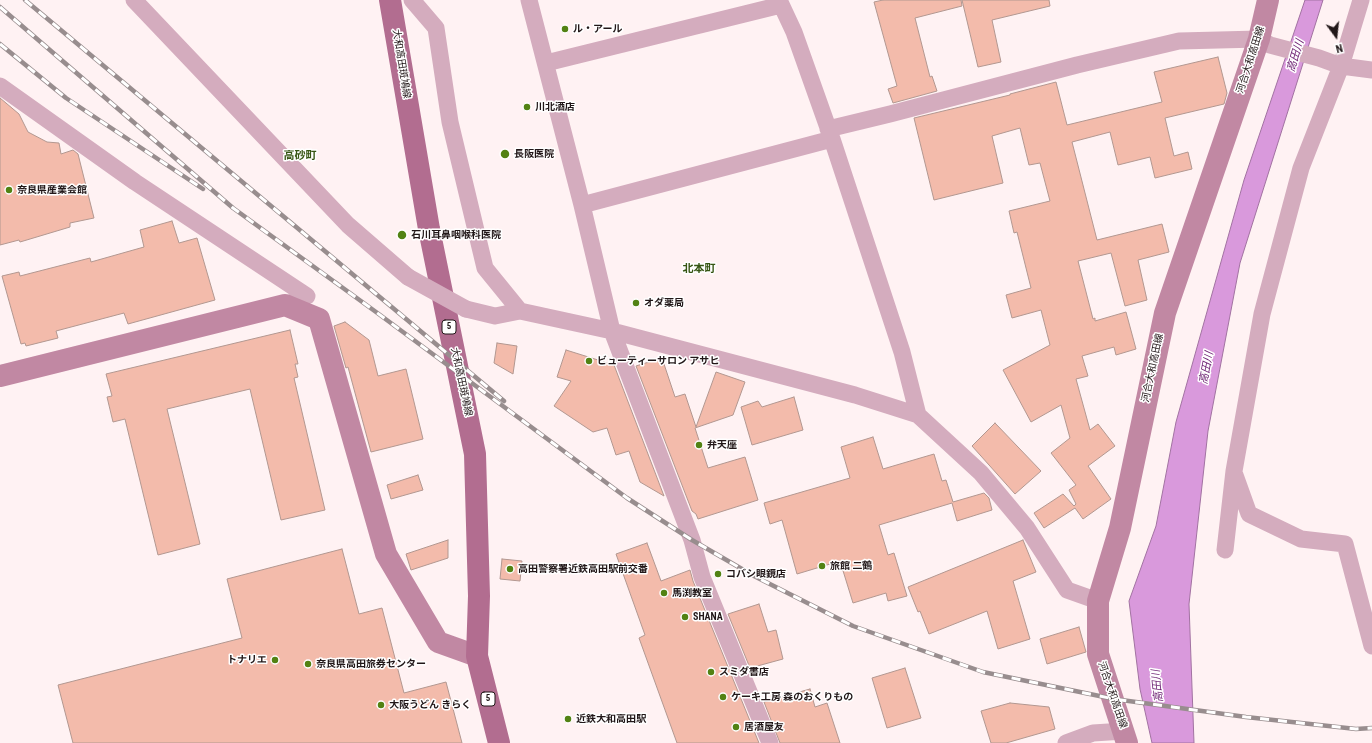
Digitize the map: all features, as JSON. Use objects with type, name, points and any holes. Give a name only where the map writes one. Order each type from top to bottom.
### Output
[{"type":"main road","name":"大和高田斑鳩線","points":[[390,0],[429,229],[475,454],[479,596],[477,656],[499,743]]},
{"type":"main road","name":"河合大和高田線","points":[[1126,737],[1098,654],[1098,601],[1120,528],[1165,312],[1264,42],[1268,0]]},
{"type":"main road","points":[[0,376],[285,305],[319,319],[386,554],[438,642],[477,656]]},
{"type":"street","points":[[134,0],[348,225],[408,278],[466,309],[495,316],[520,311],[612,331],[855,395],[918,416],[981,473],[1027,528],[1067,590],[1098,601]]},
{"type":"street","points":[[412,0],[436,28],[450,122],[484,268],[520,311]]},
{"type":"street","points":[[529,0],[582,204],[612,331],[692,540],[702,577],[770,743]]},
{"type":"street","points":[[1225,550],[1234,471],[1264,306],[1301,168],[1341,66],[1361,0]]},
{"type":"street","points":[[546,63],[780,3],[794,32],[830,134],[902,352],[918,416]]},
{"type":"street","points":[[582,204],[830,134],[890,114],[1077,65],[1179,41],[1264,42],[1341,66],[1372,70]]},
{"type":"street","points":[[0,86],[135,182],[307,296],[285,305]]},
{"type":"street","points":[[1234,471],[1249,514],[1301,540],[1345,544],[1372,646]]},
{"type":"street","points":[[1066,743],[1093,733],[1126,737]]},
{"type":"water","name":"高田川","points":[[1305,0],[1323,0],[1240,263],[1208,431],[1189,604],[1194,743],[1152,743],[1140,689],[1129,601],[1156,526],[1176,422],[1244,180]]},
{"type":"building","points":[[883,0],[961,0],[962,6],[915,18],[930,77],[932,76],[937,91],[893,103],[888,89],[897,86],[874,2]]},
{"type":"building","points":[[962,0],[1049,0],[1050,6],[992,20],[1001,62],[978,67]]},
{"type":"building","points":[[1218,57],[1227,93],[1224,104],[1165,118],[1174,156],[1188,152],[1192,169],[1155,178],[1150,157],[1118,165],[1110,132],[1072,142],[1097,240],[1162,224],[1169,252],[1138,260],[1147,300],[1125,306],[1111,253],[1078,261],[1093,319],[1095,318],[1095,321],[1126,312],[1136,349],[1116,355],[1114,347],[1082,356],[1088,376],[1076,379],[1090,430],[1098,424],[1115,446],[1088,466],[1111,499],[1083,519],[1075,508],[1044,528],[1034,513],[1063,494],[1074,506],[1076,504],[1069,490],[1076,485],[1051,453],[1070,438],[1061,405],[1031,422],[1003,370],[1050,345],[1041,310],[1012,318],[1006,295],[1031,288],[1017,232],[1014,233],[1009,211],[1050,201],[1040,163],[1029,165],[1020,128],[992,136],[1003,183],[934,200],[914,118],[1010,95],[1056,82],[1067,125],[1162,102],[1154,72]]},
{"type":"building","points":[[0,98],[19,114],[28,132],[47,142],[59,143],[61,154],[73,150],[78,154],[94,218],[70,223],[70,227],[20,242],[19,240],[0,245]]},
{"type":"building","points":[[172,221],[179,243],[197,238],[215,300],[128,324],[124,313],[56,331],[58,338],[26,346],[25,343],[21,344],[2,276],[19,272],[20,276],[90,258],[91,262],[144,247],[140,230]]},
{"type":"building","points":[[345,322],[369,340],[378,376],[406,369],[423,439],[371,452],[348,367],[346,368],[334,326]]},
{"type":"building","points":[[290,330],[298,364],[295,364],[298,377],[294,378],[325,510],[281,520],[250,389],[167,409],[200,544],[158,555],[125,419],[113,422],[107,397],[112,396],[106,374]]},
{"type":"building","points":[[497,343],[517,346],[513,374],[494,363]]},
{"type":"building","points":[[566,350],[614,365],[664,496],[640,482],[629,451],[616,455],[607,428],[593,432],[554,406],[571,381],[557,377]]},
{"type":"building","points":[[662,358],[675,397],[685,394],[696,427],[716,372],[745,382],[733,415],[695,428],[708,468],[745,457],[758,500],[698,519],[696,514],[692,511],[636,366]]},
{"type":"building","points":[[794,397],[803,430],[752,445],[741,407],[758,401],[762,407]]},
{"type":"building","points":[[995,423],[1041,471],[1015,494],[972,446]]},
{"type":"building","points":[[873,437],[883,469],[934,454],[942,481],[946,480],[953,502],[984,493],[989,498],[992,510],[957,521],[952,503],[879,525],[888,555],[894,553],[907,596],[888,601],[886,593],[853,603],[840,561],[797,574],[782,520],[770,524],[764,503],[850,478],[841,447]]},
{"type":"building","points":[[418,475],[423,490],[391,499],[387,485]]},
{"type":"building","points":[[448,540],[448,558],[411,570],[406,554]]},
{"type":"building","points":[[1023,540],[1036,572],[1013,581],[1030,639],[998,649],[987,611],[929,634],[908,587]]},
{"type":"building","points":[[647,543],[661,581],[690,570],[693,581],[759,743],[677,743],[639,638],[645,635],[616,554]]},
{"type":"building","name":"トナリエ","points":[[342,549],[359,614],[382,608],[404,693],[446,682],[462,743],[73,743],[58,685],[242,638],[227,579]]},
{"type":"building","points":[[502,559],[522,561],[520,581],[500,579]]},
{"type":"building","points":[[759,604],[768,632],[776,630],[783,659],[750,668],[728,614]]},
{"type":"building","points":[[1079,627],[1086,652],[1047,664],[1040,639]]},
{"type":"building","points":[[905,668],[921,718],[887,728],[872,678]]},
{"type":"building","points":[[810,689],[815,707],[827,703],[840,743],[780,743],[764,702]]},
{"type":"building","points":[[1010,703],[1049,707],[1055,729],[1006,743],[991,743],[981,711]]},
{"type":"railway","points":[[25,0],[504,401]]},
{"type":"railway","points":[[0,7],[233,208],[627,498],[692,540],[754,576],[853,626],[983,672],[1114,699],[1246,717],[1356,729],[1372,728]]},
{"type":"railway","points":[[0,44],[66,98],[203,189]]},
{"type":"place","name":"ル・アール","points":[[565,29]]},
{"type":"place","name":"川北酒店","points":[[527,107]]},
{"type":"place","name":"長阪医院","points":[[505,154]]},
{"type":"place","name":"奈良県産業会館","points":[[9,190]]},
{"type":"place","name":"石川耳鼻咽喉科医院","points":[[402,235]]},
{"type":"place","name":"オダ薬局","points":[[636,303]]},
{"type":"place","name":"ビューティーサロン アサヒ","points":[[589,361]]},
{"type":"place","name":"弁天座","points":[[699,445]]},
{"type":"place","name":"旅館 二鶴","points":[[822,566]]},
{"type":"place","name":"高田警察署近鉄高田駅前交番","points":[[510,569]]},
{"type":"place","name":"コバシ眼鏡店","points":[[718,574]]},
{"type":"place","name":"馬渕教室","points":[[664,593]]},
{"type":"place","name":"SHANA","points":[[685,617]]},
{"type":"place","name":"トナリエ","points":[[275,660]]},
{"type":"place","name":"奈良県高田旅券センター","points":[[308,664]]},
{"type":"place","name":"スミダ書店","points":[[711,672]]},
{"type":"place","name":"ケーキ工房 森のおくりもの","points":[[723,697]]},
{"type":"place","name":"大阪うどん きらく","points":[[381,705]]},
{"type":"place","name":"近鉄大和高田駅","points":[[568,719]]},
{"type":"place","name":"居酒屋友","points":[[736,727]]},
{"type":"district","name":"高砂町","points":[[300,156]]},
{"type":"district","name":"北本町","points":[[699,269]]}]
